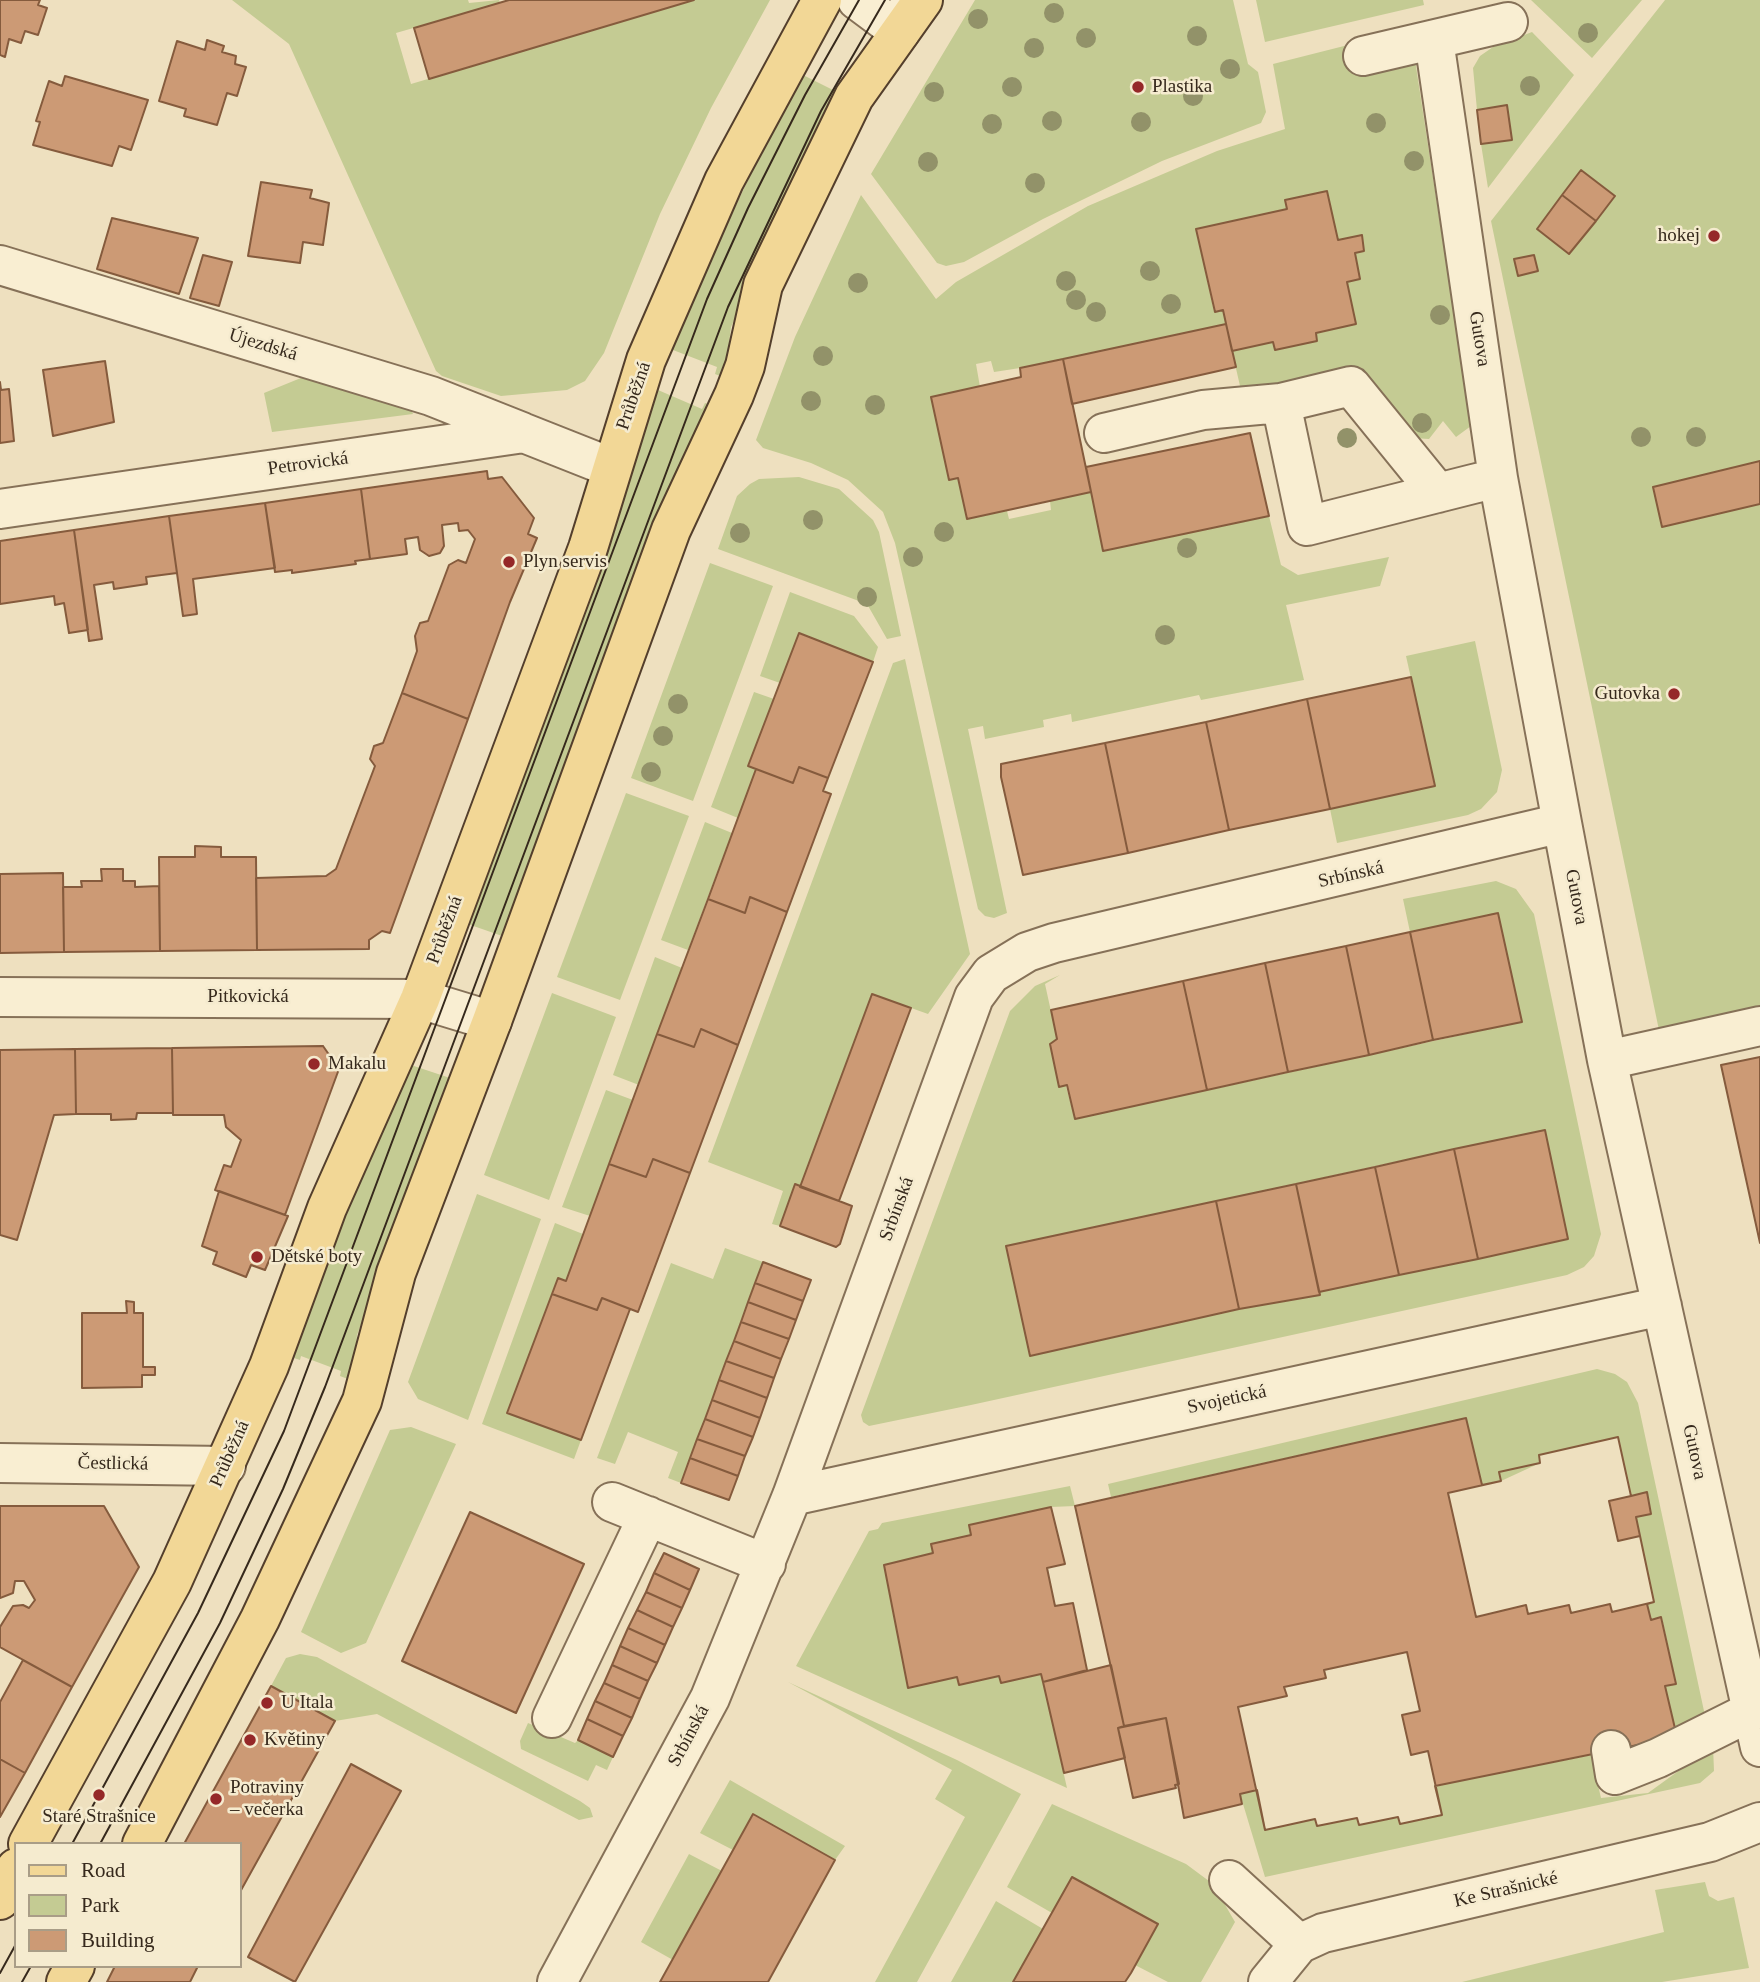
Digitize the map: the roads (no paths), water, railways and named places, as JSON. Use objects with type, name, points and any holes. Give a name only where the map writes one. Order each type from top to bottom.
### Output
[{"type":"main road","name":"Průběžná","points":[[29,1842],[172,1582],[226,1466],[269,1366],[327,1208],[420,999],[588,548],[610,467],[646,360],[724,181],[822,0]]},
{"type":"main road","points":[[143,1842],[260,1619],[362,1401],[396,1273],[492,1021],[671,530],[737,386],[762,285],[854,97],[905,16],[923,0]]},
{"type":"main road","points":[[0,1900],[14,1872]]},
{"type":"street","points":[[858,0],[905,16]]},
{"type":"street","points":[[1363,56],[1508,22]]},
{"type":"street","name":"Gutova","points":[[1434,40],[1498,478],[1562,823],[1608,1060],[1755,1730]]},
{"type":"street","name":"Újezdská","points":[[0,265],[431,396],[524,433]]},
{"type":"street","points":[[1104,433],[1203,410],[1281,403],[1351,386],[1438,493]]},
{"type":"street","points":[[1281,403],[1307,526],[1498,478]]},
{"type":"street","name":"Petrovická","points":[[0,509],[524,433],[610,467]]},
{"type":"street","name":"Srbínská","points":[[556,1982],[710,1698],[792,1496],[974,997],[991,974],[1027,952],[1055,943],[1562,823]]},
{"type":"street","name":"Pitkovická","points":[[0,997],[420,999],[492,1021]]},
{"type":"street","points":[[1608,1060],[1760,1026]]},
{"type":"street","name":"Svojetická","points":[[792,1496],[1662,1306]]},
{"type":"street","name":"Čestlická","points":[[0,1463],[226,1466]]},
{"type":"street","points":[[612,1502],[766,1564]]},
{"type":"street","points":[[552,1718],[648,1516]]},
{"type":"street","points":[[1611,1751],[1615,1775],[1658,1758],[1755,1730]]},
{"type":"street","name":"Ke Strašnické","points":[[1268,1982],[1299,1944],[1323,1933],[1710,1842],[1760,1822]]},
{"type":"street","points":[[1229,1880],[1299,1944]]},
{"type":"tram line","points":[[73,1842],[198,1613],[284,1431],[707,299],[748,208],[805,95],[859,0]]},
{"type":"tram line","points":[[101,1842],[220,1623],[283,1489],[325,1387],[728,307],[821,111],[885,0]]},
{"type":"tram line","points":[[0,1973],[14,1948]]},
{"type":"tram line","points":[[22,1982],[30,1968]]},
{"type":"place","name":"Plastika","points":[[1138,87]]},
{"type":"place","name":"hokej","points":[[1714,236]]},
{"type":"place","name":"Plyn servis","points":[[509,562]]},
{"type":"place","name":"Gutovka","points":[[1674,694]]},
{"type":"place","name":"Makalu","points":[[314,1064]]},
{"type":"place","name":"Dětské boty","points":[[257,1257]]},
{"type":"place","name":"U Itala","points":[[267,1703]]},
{"type":"place","name":"Květiny","points":[[250,1740]]},
{"type":"place","name":"Staré Strašnice","points":[[99,1795]]},
{"type":"place","name":"Potraviny – večerka","points":[[216,1799]]}]
